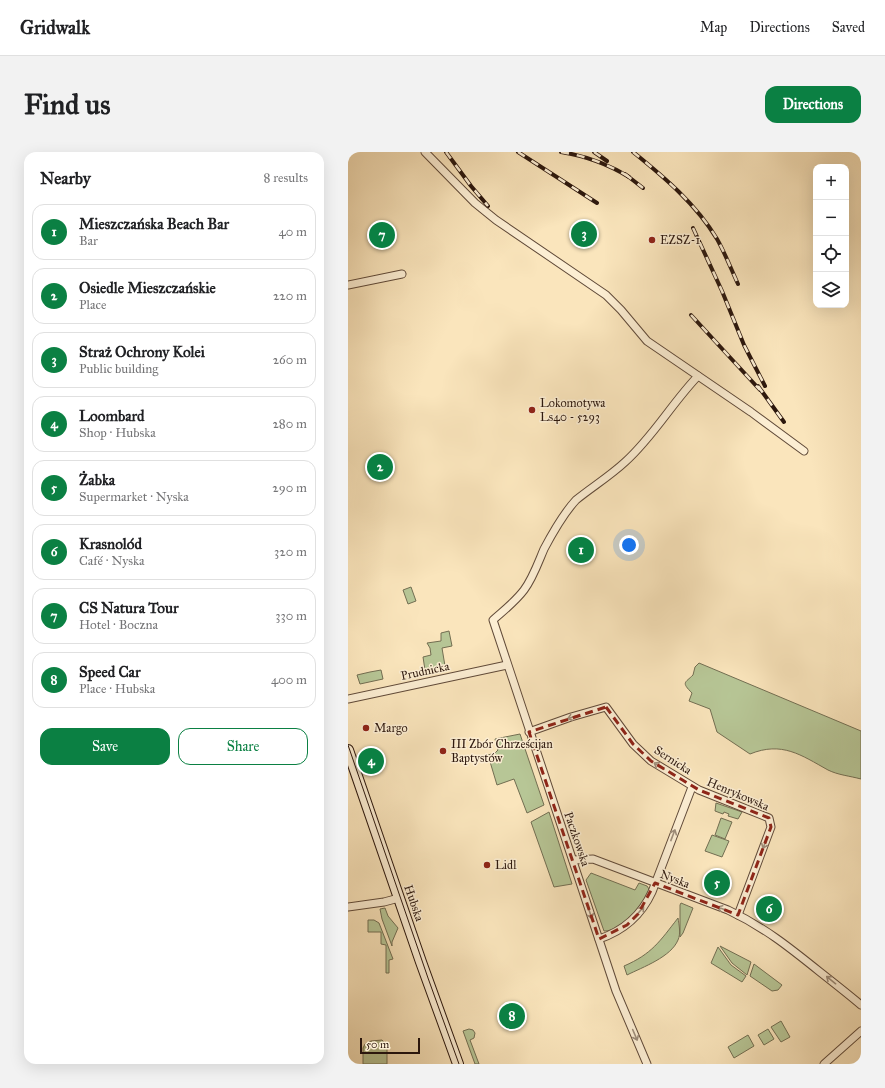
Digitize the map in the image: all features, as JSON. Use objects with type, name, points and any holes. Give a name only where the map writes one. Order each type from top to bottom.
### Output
[{"type":"street","points":[[425,152],[475,203],[496,220],[596,288],[621,310],[647,341],[804,451]]},
{"type":"street","points":[[348,285],[402,274]]},
{"type":"street","name":"Paczkowska","points":[[647,1064],[616,991],[492,620],[524,590],[544,549],[570,506],[624,463],[637,450],[687,387],[698,376]]},
{"type":"street","name":"Prudnicka","points":[[348,699],[507,665]]},
{"type":"street","name":"Sernicka","points":[[529,732],[571,717],[606,707],[633,744],[646,757],[692,787],[648,901],[627,925],[614,933],[599,939]]},
{"type":"street","name":"Hubska","points":[[348,750],[458,1064]]},
{"type":"street","name":"Henrykowska","points":[[692,787],[769,818],[771,827],[738,915]]},
{"type":"street","name":"Nyska","points":[[573,860],[593,859],[738,915],[769,932],[861,1005]]},
{"type":"street","points":[[348,907],[384,902],[399,898]]},
{"type":"street","points":[[824,1064],[861,1030]]},
{"type":"highlighted area","points":[[606,707],[633,744],[651,761],[699,790],[769,818],[771,827],[738,915],[655,883],[638,914],[627,925],[599,939],[529,732]]},
{"type":"green space","points":[[411,587],[416,601],[408,604],[403,590]]},
{"type":"green space","points":[[449,631],[452,646],[442,648],[445,666],[425,670],[423,657],[431,655],[430,648],[427,643],[441,641],[441,633]]},
{"type":"green space","points":[[699,663],[861,731],[861,779],[832,772],[800,755],[782,749],[761,750],[750,754],[717,732],[710,709],[689,701],[692,693],[686,687],[685,683],[693,675],[695,667]]},
{"type":"green space","points":[[381,670],[383,679],[360,684],[357,675]]},
{"type":"green space","points":[[520,734],[544,805],[527,813],[514,779],[497,785],[488,755],[495,753],[498,750],[495,739]]},
{"type":"green space","points":[[716,803],[742,812],[738,819],[728,816],[729,814],[724,812],[723,814],[715,811]]},
{"type":"green space","points":[[549,812],[572,884],[554,887],[531,822]]},
{"type":"green space","points":[[721,818],[732,822],[725,839],[715,835]]},
{"type":"green space","points":[[712,835],[729,841],[722,857],[705,851]]},
{"type":"green space","points":[[591,873],[635,890],[639,883],[647,886],[649,889],[647,895],[638,909],[624,922],[617,927],[604,931],[586,880]]},
{"type":"green space","points":[[681,903],[693,908],[680,937],[680,905]]},
{"type":"green space","points":[[385,908],[388,916],[398,928],[392,942],[392,946],[380,909]]},
{"type":"green space","points":[[678,918],[680,929],[678,940],[669,952],[656,961],[627,975],[624,966],[649,952]]},
{"type":"green space","points":[[368,920],[374,920],[379,923],[393,959],[389,960],[389,973],[386,973],[386,945],[381,944],[381,932],[368,932]]},
{"type":"green space","points":[[720,946],[751,962],[747,975],[732,963]]},
{"type":"green space","points":[[718,947],[731,965],[746,976],[742,982],[711,963]]},
{"type":"green space","points":[[754,964],[782,985],[778,990],[772,991],[750,976]]},
{"type":"green space","points":[[781,1021],[790,1037],[781,1042],[771,1027]]},
{"type":"green space","points":[[469,1029],[473,1030],[475,1033],[474,1038],[470,1040],[479,1064],[475,1064],[463,1031]]},
{"type":"green space","points":[[768,1029],[774,1039],[764,1045],[758,1035]]},
{"type":"green space","points":[[748,1035],[754,1046],[734,1058],[728,1047]]},
{"type":"green space","points":[[382,1040],[387,1045],[387,1064],[363,1064],[363,1048],[365,1044],[371,1041]]},
{"type":"tram line","points":[[348,745],[459,1064]]},
{"type":"railway","points":[[446,152],[488,206]]},
{"type":"railway","points":[[518,152],[597,203]]},
{"type":"railway","points":[[561,152],[596,161],[629,177]]},
{"type":"railway","points":[[594,152],[607,161]]},
{"type":"railway","points":[[633,152],[668,181],[709,226],[717,239],[738,284]]},
{"type":"railway","points":[[625,174],[643,188]]},
{"type":"railway","points":[[693,228],[722,291],[744,345],[765,386]]},
{"type":"railway","points":[[691,315],[760,390]]},
{"type":"railway","points":[[758,386],[784,422]]},
{"type":"place","name":"Straż Ochrony Kolei","points":[[584,234]]},
{"type":"place","name":"CS Natura Tour","points":[[382,235]]},
{"type":"place","name":"EZSZ-1","points":[[652,240]]},
{"type":"place","name":"Lokomotywa Ls40 - 5293","points":[[532,410]]},
{"type":"place","name":"Osiedle Mieszczańskie","points":[[380,467]]},
{"type":"place","name":"Mieszczańska Beach Bar","points":[[581,550]]},
{"type":"place","name":"Margo","points":[[366,728]]},
{"type":"place","name":"III Zbór Chrześcijan Baptystów","points":[[443,751]]},
{"type":"place","name":"Loombard","points":[[371,761]]},
{"type":"place","name":"Lidl","points":[[487,865]]},
{"type":"place","name":"Żabka","points":[[717,883]]},
{"type":"place","name":"Krasnolód","points":[[769,909]]},
{"type":"place","name":"Speed Car","points":[[512,1016]]}]
